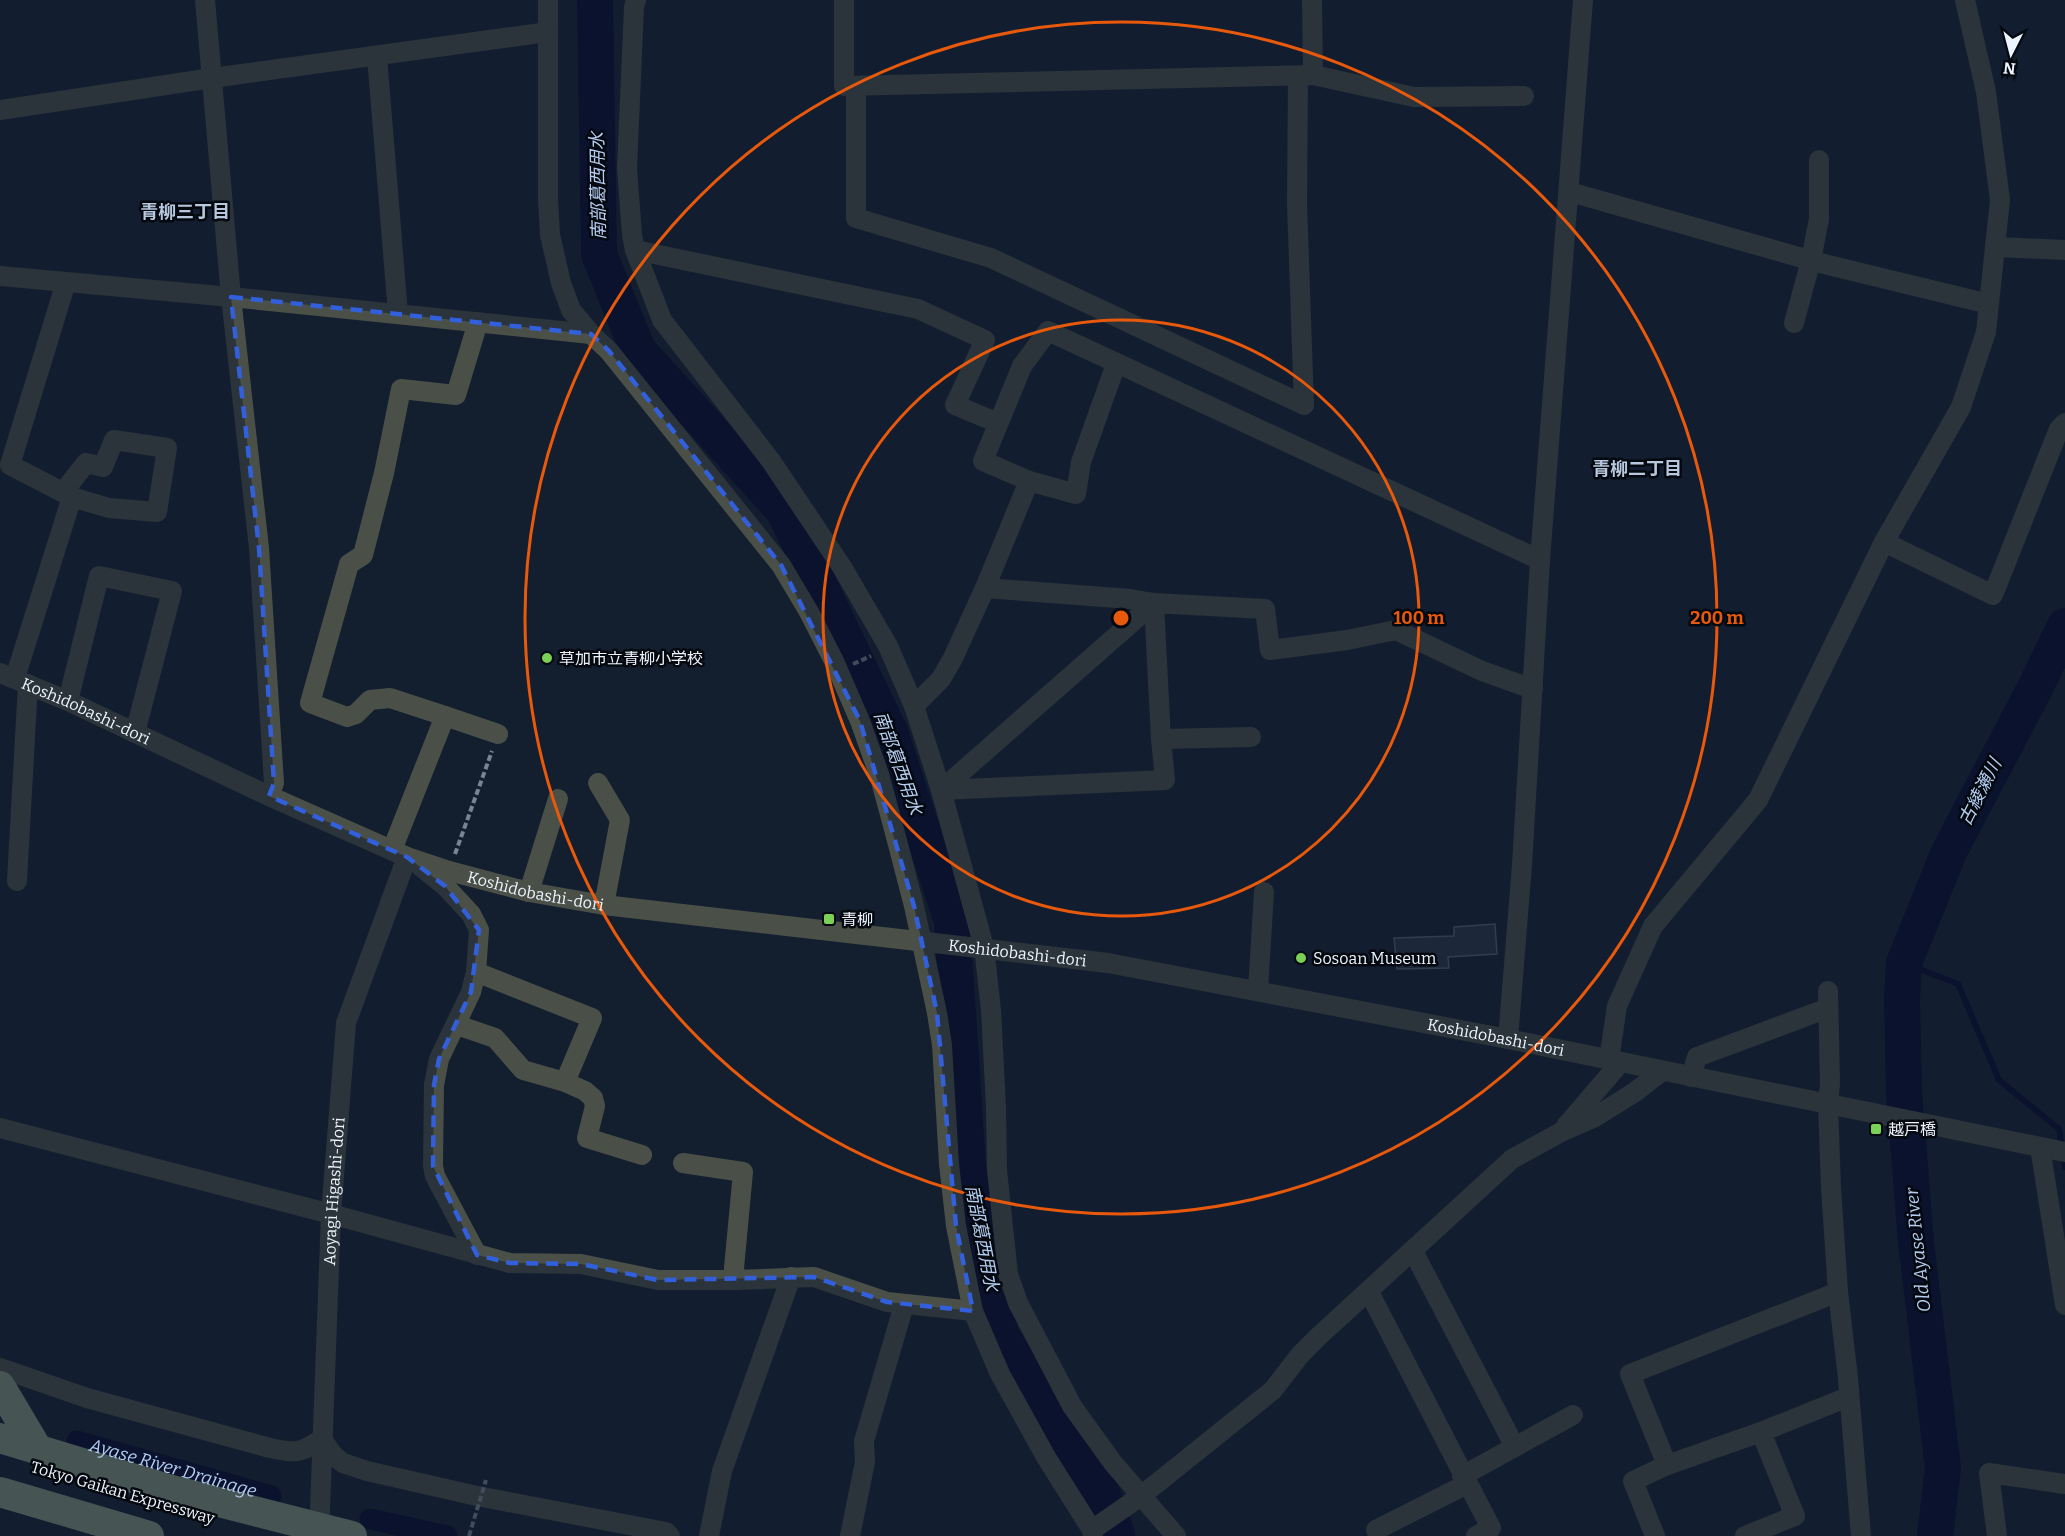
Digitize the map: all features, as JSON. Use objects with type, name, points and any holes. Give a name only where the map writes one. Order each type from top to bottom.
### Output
[{"type":"highway","points":[[0,1386],[38,1450]]},
{"type":"highway","points":[[0,1438],[319,1532],[352,1536]]},
{"type":"highway","name":"Tokyo Gaikan Expressway","points":[[0,1455],[159,1503],[281,1536]]},
{"type":"highway","points":[[0,1492],[149,1536]]},
{"type":"highway","points":[[0,1511],[82,1536]]},
{"type":"street","points":[[206,0],[231,297],[259,548],[274,783],[269,795]]},
{"type":"street","points":[[548,0],[548,199],[550,234],[561,283],[571,310],[609,351],[782,565],[810,612],[860,721],[879,774],[925,941],[942,1045],[949,1164],[956,1226],[973,1311],[1000,1374],[1093,1533],[1273,1390],[1313,1342],[1512,1160],[1563,1131],[1595,1117],[1635,1092],[1662,1071]]},
{"type":"street","points":[[636,0],[627,168],[635,250],[662,320],[771,461],[842,567],[888,646],[914,706],[941,790],[979,947],[991,1010],[997,1170],[1008,1274],[1018,1304],[1072,1406],[1113,1462],[1176,1536]]},
{"type":"street","points":[[844,0],[844,86],[1305,76],[1414,97],[1524,96]]},
{"type":"street","points":[[856,86],[856,218],[991,258],[1304,405],[1297,204],[1312,0]]},
{"type":"street","points":[[1508,1039],[1522,865],[1540,560],[1583,0]]},
{"type":"street","points":[[1563,1131],[1615,1061],[1617,1006],[1653,926],[1758,800],[1884,542],[1961,407],[1986,332],[2000,200],[1986,92],[1965,0]]},
{"type":"street","points":[[0,110],[212,78],[548,32]]},
{"type":"street","points":[[377,56],[398,314]]},
{"type":"street","points":[[1794,323],[1811,260],[1819,219],[1819,160]]},
{"type":"street","points":[[1570,192],[1811,260],[1989,304]]},
{"type":"street","points":[[1995,247],[2065,250]]},
{"type":"street","points":[[635,250],[918,309],[985,340],[955,405],[998,423]]},
{"type":"street","points":[[0,276],[591,334]]},
{"type":"street","points":[[17,880],[14,679],[68,494],[86,463],[103,467],[114,440],[167,448],[158,512],[109,508],[68,494],[10,465],[66,282]]},
{"type":"street","points":[[478,322],[456,395],[401,389],[384,472],[363,555],[349,564],[310,703],[347,717],[356,714],[370,700],[390,698],[498,734]]},
{"type":"street","points":[[1116,364],[1081,462],[1076,494],[1029,481],[982,461],[1022,366],[1048,331],[1540,560]]},
{"type":"street","points":[[1884,542],[1993,595],[2059,429],[2065,423]]},
{"type":"street","points":[[914,706],[941,679],[947,669],[985,588],[1029,481]]},
{"type":"street","points":[[68,701],[99,576],[172,591],[135,732]]},
{"type":"street","points":[[985,588],[1130,598],[1154,603],[1265,609],[1270,650],[1347,640],[1396,630],[1456,660],[1533,688]]},
{"type":"street","points":[[941,790],[1154,603]]},
{"type":"street","points":[[941,790],[1165,780],[1154,603]]},
{"type":"street","name":"Koshidobashi-dori","points":[[14,679],[68,701],[399,854],[448,871],[529,892],[604,904],[1107,963],[1508,1039],[2065,1152]]},
{"type":"street","name":"Aoyagi Higashi-dori","points":[[319,1532],[331,1214],[346,1023],[445,716]]},
{"type":"street","points":[[1161,739],[1251,737]]},
{"type":"street","points":[[598,783],[620,820],[604,904]]},
{"type":"street","points":[[529,892],[558,799]]},
{"type":"street","points":[[399,854],[445,886],[471,914],[479,930],[476,972],[471,992],[439,1059],[434,1085],[433,1166],[435,1176],[477,1255]]},
{"type":"street","points":[[1258,990],[1264,892]]},
{"type":"street","points":[[476,972],[592,1018],[565,1083]]},
{"type":"street","points":[[1691,1077],[1697,1057],[1828,1000],[1831,1188],[1838,1292],[1861,1536]]},
{"type":"street","points":[[457,1024],[495,1038],[523,1070],[585,1091],[593,1098],[595,1106],[587,1138],[642,1155]]},
{"type":"street","points":[[0,1128],[510,1263],[581,1264],[658,1280],[814,1277],[887,1302],[973,1311]]},
{"type":"street","points":[[2040,1147],[2065,1305]]},
{"type":"street","points":[[683,1163],[742,1172],[734,1268],[736,1280]]},
{"type":"street","points":[[1413,1251],[1515,1447]]},
{"type":"street","points":[[709,1536],[722,1471],[791,1277]]},
{"type":"street","points":[[1369,1292],[1491,1528],[1476,1536]]},
{"type":"street","points":[[1667,1466],[1630,1374],[1838,1292]]},
{"type":"street","points":[[850,1536],[865,1462],[864,1441],[904,1305]]},
{"type":"street","points":[[0,1368],[87,1398],[270,1448],[293,1452],[305,1450],[322,1439],[333,1455],[343,1463],[367,1471],[477,1496],[666,1532],[670,1536]]},
{"type":"street","points":[[1655,1536],[1633,1481],[1848,1397]]},
{"type":"street","points":[[1376,1530],[1573,1415]]},
{"type":"street","points":[[1745,1536],[1795,1516],[1761,1432]]},
{"type":"street","points":[[1997,1536],[1989,1473],[2065,1484]]},
{"type":"path","points":[[850,665],[880,653]]},
{"type":"path","points":[[448,871],[498,734]]},
{"type":"path","points":[[469,1536],[486,1480]]},
{"type":"highlighted area","points":[[231,297],[591,334],[609,351],[781,565],[860,721],[914,906],[937,1013],[956,1226],[973,1311],[887,1302],[814,1277],[658,1280],[581,1264],[510,1263],[477,1255],[433,1166],[434,1085],[439,1059],[471,992],[479,930],[445,886],[407,857],[269,796],[274,783],[259,548]]},
{"type":"building","points":[[1495,924],[1497,954],[1448,957],[1449,968],[1397,969],[1394,938],[1454,936],[1454,927]]},
{"type":"waterway","name":"南部葛西用水","points":[[595,0],[599,254],[638,350],[784,511],[890,732],[952,921],[968,1167],[1001,1335],[1103,1495],[1117,1534]]},
{"type":"waterway","name":"Old Ayase River","points":[[1935,1536],[1943,1468],[1916,1242],[1904,1092],[1902,999],[1904,963],[1949,852],[2065,626]]},
{"type":"waterway","points":[[1904,963],[1958,984],[1999,1080],[2059,1129],[2065,1167]]},
{"type":"waterway","name":"Ayase River Drainage","points":[[77,1441],[271,1496]]},
{"type":"waterway","name":"Ayase River Drainage","points":[[370,1519],[447,1536]]},
{"type":"place","name":"草加市立青柳小学校","points":[[547,658]]},
{"type":"place","name":"青柳","points":[[829,919]]},
{"type":"place","name":"Sosoan Museum","points":[[1301,958]]},
{"type":"place","name":"越戸橋","points":[[1876,1129]]},
{"type":"district","name":"青柳三丁目","points":[[185,212]]},
{"type":"district","name":"青柳二丁目","points":[[1637,469]]},
{"type":"water label","name":"古綾瀬川","points":[[1980,792]]}]
